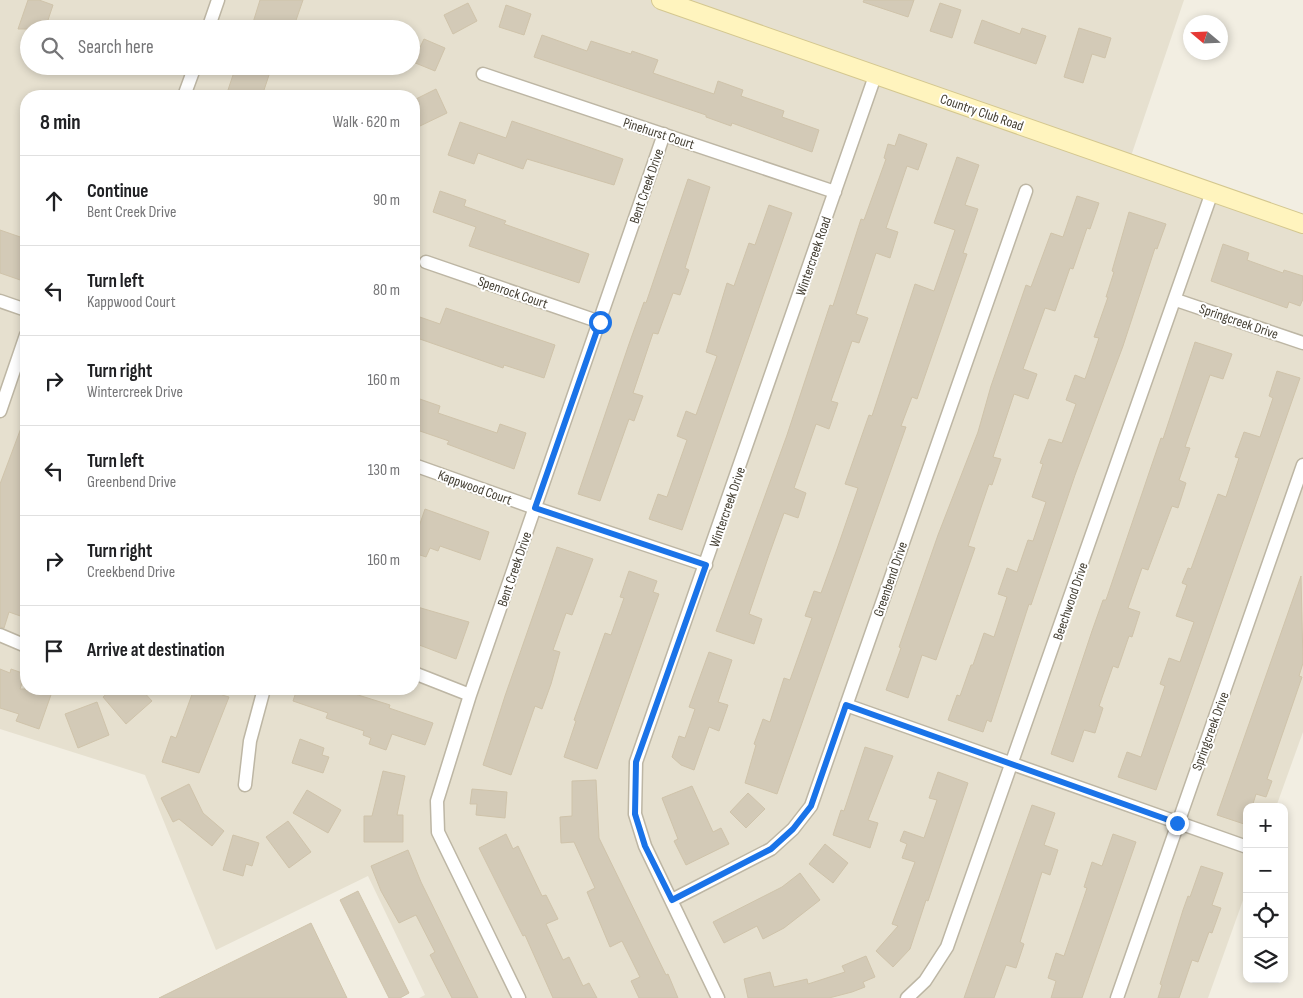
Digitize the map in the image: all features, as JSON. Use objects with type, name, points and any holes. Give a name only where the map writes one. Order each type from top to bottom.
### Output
[{"type":"main road","name":"Country Club Road","points":[[661,0],[1303,224]]},
{"type":"street","points":[[211,20],[218,0]]},
{"type":"street","name":"Pinehurst Court","points":[[483,74],[835,192]]},
{"type":"street","points":[[186,90],[192,75]]},
{"type":"street","name":"Wintercreek Road","points":[[751,436],[875,76]]},
{"type":"street","name":"Bent Creek Drive","points":[[520,998],[438,832],[437,801],[470,695],[664,134]]},
{"type":"street","name":"Greenbend Drive","points":[[672,900],[771,849],[793,829],[811,806],[1026,191]]},
{"type":"street","name":"Beechwood Drive","points":[[907,998],[926,981],[947,947],[1176,300],[1212,192]]},
{"type":"street","name":"Spenrock Court","points":[[426,262],[600,322]]},
{"type":"street","name":"Springcreek Drive","points":[[1176,300],[1303,343]]},
{"type":"street","points":[[0,301],[20,308]]},
{"type":"street","points":[[0,411],[20,353]]},
{"type":"street","name":"Wintercreek Drive","points":[[718,998],[645,846],[635,814],[636,762],[751,436]]},
{"type":"street","name":"Springcreek Drive","points":[[1117,998],[1303,465]]},
{"type":"street","name":"Kappwood Court","points":[[420,467],[706,565]]},
{"type":"street","points":[[0,635],[20,643]]},
{"type":"street","points":[[420,675],[470,695]]},
{"type":"street","points":[[246,784],[250,741],[262,695]]},
{"type":"street","points":[[846,705],[1243,846]]},
{"type":"shaded area","points":[[0,0],[1184,0],[1129,162],[1303,221],[1303,732],[1277,803],[1243,803],[1243,900],[1208,998],[419,998],[425,995],[368,876],[216,950],[145,775],[0,729]]},
{"type":"building","points":[[28,0],[39,0],[53,5],[48,20],[21,20]]},
{"type":"building","points":[[260,0],[303,0],[296,20],[254,20]]},
{"type":"building","points":[[864,0],[914,0],[908,17],[863,2]]},
{"type":"building","points":[[468,3],[477,21],[453,34],[444,15]]},
{"type":"building","points":[[940,3],[961,10],[952,38],[930,31]]},
{"type":"building","points":[[506,5],[531,14],[524,35],[499,27]]},
{"type":"building","points":[[982,20],[1020,34],[1022,28],[1046,36],[1036,64],[974,43]]},
{"type":"building","points":[[1079,28],[1111,38],[1105,58],[1092,54],[1083,83],[1064,77]]},
{"type":"building","points":[[542,35],[587,51],[591,41],[631,54],[632,51],[658,60],[653,73],[714,94],[718,81],[743,90],[741,96],[784,111],[782,117],[819,130],[812,152],[732,123],[731,126],[706,117],[706,115],[534,57]]},
{"type":"building","points":[[424,39],[445,48],[435,71],[420,65],[420,47]]},
{"type":"building","points":[[233,75],[269,75],[264,90],[228,90]]},
{"type":"building","points":[[436,89],[447,113],[420,126],[420,97]]},
{"type":"building","points":[[512,121],[623,159],[614,185],[527,159],[523,169],[478,153],[474,164],[448,155],[460,122],[506,138]]},
{"type":"building","points":[[899,134],[927,144],[918,170],[907,166],[886,228],[898,232],[890,258],[876,253],[856,314],[868,318],[859,343],[852,341],[831,401],[838,403],[829,429],[816,424],[794,488],[806,493],[798,518],[784,513],[769,555],[749,614],[762,619],[754,644],[716,631],[787,435],[830,305],[833,306],[861,219],[864,220],[886,159],[884,158],[888,144],[895,146]]},
{"type":"building","points":[[957,157],[979,165],[965,205],[978,209],[963,253],[967,254],[917,399],[912,397],[901,426],[906,427],[777,794],[745,783],[756,745],[754,744],[763,719],[770,722],[784,678],[790,680],[812,618],[805,616],[814,591],[821,593],[837,549],[858,488],[845,484],[869,415],[872,416],[915,284],[934,291],[955,230],[934,223]]},
{"type":"building","points":[[688,179],[710,187],[685,268],[689,270],[680,295],[673,293],[658,334],[653,333],[633,393],[643,396],[634,421],[629,419],[600,501],[578,494]]},
{"type":"building","points":[[440,191],[466,200],[464,206],[506,221],[504,224],[589,254],[579,283],[469,246],[476,227],[433,212]]},
{"type":"building","points":[[1077,196],[1099,203],[1090,229],[1087,228],[1073,269],[1070,268],[1055,311],[1045,308],[1023,369],[1037,374],[1028,399],[1014,394],[993,457],[1001,459],[992,485],[989,484],[968,546],[975,548],[936,660],[922,655],[908,698],[886,690],[901,648],[899,647],[938,535],[978,432],[991,386],[1026,285],[1031,287],[1051,233],[1063,237]]},
{"type":"building","points":[[769,205],[792,213],[682,530],[649,519],[658,494],[667,497],[687,440],[677,436],[686,411],[696,415],[717,356],[706,352],[727,283],[734,286],[749,243],[755,245]]},
{"type":"building","points":[[1129,212],[1166,224],[1157,249],[1155,248],[1123,346],[1075,475],[1031,605],[1029,604],[991,722],[987,720],[983,732],[948,720],[957,695],[960,696],[971,665],[973,665],[984,633],[994,637],[1007,597],[998,594],[1007,568],[1017,572],[1028,540],[1033,541],[1046,502],[1032,497],[1043,464],[1040,463],[1049,439],[1062,443],[1076,404],[1066,400],[1075,375],[1085,379],[1099,338],[1094,337],[1108,297],[1106,297],[1114,272],[1112,271]]},
{"type":"building","points":[[0,230],[20,237],[20,280],[0,273]]},
{"type":"building","points":[[1223,244],[1249,253],[1247,260],[1283,273],[1284,270],[1303,276],[1303,299],[1300,306],[1289,302],[1287,308],[1211,281]]},
{"type":"building","points":[[446,308],[555,345],[544,378],[504,365],[503,368],[420,339],[420,317],[440,324]]},
{"type":"building","points":[[1195,342],[1232,354],[1223,379],[1210,375],[1185,447],[1190,448],[1179,480],[1186,483],[1178,508],[1172,506],[1148,570],[1142,568],[1128,608],[1140,612],[1132,637],[1129,636],[1118,668],[1113,666],[1099,706],[1103,708],[1095,733],[1084,730],[1073,762],[1051,754],[1092,631],[1103,600],[1106,600]]},
{"type":"building","points":[[1277,371],[1300,378],[1156,790],[1118,777],[1127,752],[1141,757],[1165,686],[1160,684],[1169,658],[1180,662],[1194,622],[1176,616],[1187,585],[1182,583],[1188,568],[1191,569],[1218,494],[1226,497],[1239,458],[1235,457],[1244,432],[1260,437],[1273,398],[1269,396]]},
{"type":"building","points":[[420,399],[440,406],[438,413],[497,433],[500,424],[526,433],[514,469],[447,444],[449,441],[420,431]]},
{"type":"building","points":[[20,431],[20,616],[9,612],[4,628],[0,627],[0,484]]},
{"type":"building","points":[[425,509],[489,532],[480,560],[440,546],[438,551],[430,548],[426,557],[420,555],[420,524]]},
{"type":"building","points":[[557,547],[593,559],[572,615],[566,613],[553,650],[560,652],[551,684],[542,709],[535,706],[511,775],[483,765]]},
{"type":"building","points":[[629,571],[657,581],[653,592],[659,594],[597,769],[564,757],[576,721],[574,720],[605,633],[611,635],[624,598],[620,597]]},
{"type":"building","points":[[1301,576],[1303,663],[1299,676],[1302,677],[1267,779],[1272,781],[1266,797],[1256,794],[1253,803],[1243,803],[1243,824],[1217,815]]},
{"type":"building","points":[[420,608],[469,622],[456,659],[420,645]]},
{"type":"building","points":[[709,652],[732,660],[718,702],[728,705],[719,731],[709,727],[694,770],[681,765],[672,757],[679,736],[685,738],[695,709],[689,707]]},
{"type":"building","points":[[0,669],[10,673],[11,669],[20,672],[20,695],[51,695],[39,729],[16,721],[19,714],[0,708]]},
{"type":"building","points":[[105,695],[146,695],[152,701],[126,724],[103,697]]},
{"type":"building","points":[[192,695],[222,695],[229,697],[199,773],[162,762],[171,736],[176,738]]},
{"type":"building","points":[[295,695],[358,695],[390,705],[389,708],[433,723],[425,745],[392,734],[386,750],[369,744],[371,738],[363,735],[364,731],[326,718],[328,713],[293,701]]},
{"type":"building","points":[[97,702],[109,735],[78,748],[65,714]]},
{"type":"building","points":[[300,739],[324,748],[322,755],[329,757],[323,773],[292,763]]},
{"type":"building","points":[[865,747],[893,756],[868,820],[878,823],[870,848],[833,835],[841,810],[844,811]]},
{"type":"building","points":[[383,771],[405,776],[397,815],[403,815],[403,842],[364,842],[364,816],[372,816]]},
{"type":"building","points":[[938,772],[968,783],[910,949],[893,967],[876,951],[898,926],[892,924],[915,862],[902,858],[907,844],[900,841],[904,831],[924,838],[937,800],[929,798]]},
{"type":"building","points":[[596,780],[599,838],[666,975],[668,974],[678,998],[639,998],[631,981],[640,977],[622,941],[610,947],[587,892],[595,888],[574,842],[561,843],[560,817],[572,816],[572,781]]},
{"type":"building","points":[[189,784],[203,813],[224,831],[212,846],[179,819],[173,822],[161,798]]},
{"type":"building","points":[[692,786],[713,832],[721,828],[729,844],[686,865],[674,841],[678,839],[662,798]]},
{"type":"building","points":[[472,789],[507,792],[505,818],[476,815],[477,804],[470,804]]},
{"type":"building","points":[[307,790],[341,810],[328,833],[293,813]]},
{"type":"building","points":[[748,793],[765,809],[746,828],[730,812]]},
{"type":"building","points":[[1032,805],[1055,813],[1044,845],[1058,850],[1050,875],[1042,872],[1020,942],[1024,944],[1016,968],[1006,965],[994,998],[964,998]]},
{"type":"building","points":[[288,821],[311,852],[289,868],[266,837]]},
{"type":"building","points":[[506,834],[513,849],[518,846],[542,896],[546,895],[558,919],[546,924],[563,960],[569,957],[583,986],[589,983],[597,998],[553,998],[525,935],[523,936],[479,848]]},
{"type":"building","points":[[1113,834],[1136,842],[1082,998],[1051,998],[1056,981],[1048,978],[1056,953],[1064,956],[1087,888],[1084,887],[1092,862],[1102,866]]},
{"type":"building","points":[[233,835],[259,843],[252,866],[246,864],[243,876],[223,870]]},
{"type":"building","points":[[825,844],[848,863],[833,883],[809,864]]},
{"type":"building","points":[[408,850],[421,882],[478,998],[452,998],[430,955],[435,952],[416,915],[399,923],[381,891],[371,866]]},
{"type":"building","points":[[1201,866],[1223,873],[1212,905],[1221,908],[1212,933],[1209,932],[1198,962],[1192,960],[1179,998],[1158,998],[1162,985],[1160,984],[1183,910],[1188,896],[1190,897]]},
{"type":"building","points":[[800,873],[820,900],[784,928],[763,939],[757,926],[724,943],[713,922],[782,887]]},
{"type":"building","points":[[358,891],[409,993],[400,998],[389,998],[340,900]]},
{"type":"building","points":[[311,923],[347,998],[159,998]]},
{"type":"building","points":[[866,956],[875,977],[863,982],[865,987],[852,992],[829,998],[748,998],[744,979],[770,972],[774,987],[807,979],[808,984],[845,972],[842,966]]},
{"type":"route","points":[[600,322],[535,508],[706,565],[636,762],[635,814],[645,846],[672,900],[771,849],[793,829],[811,806],[846,705],[1177,823]]}]
